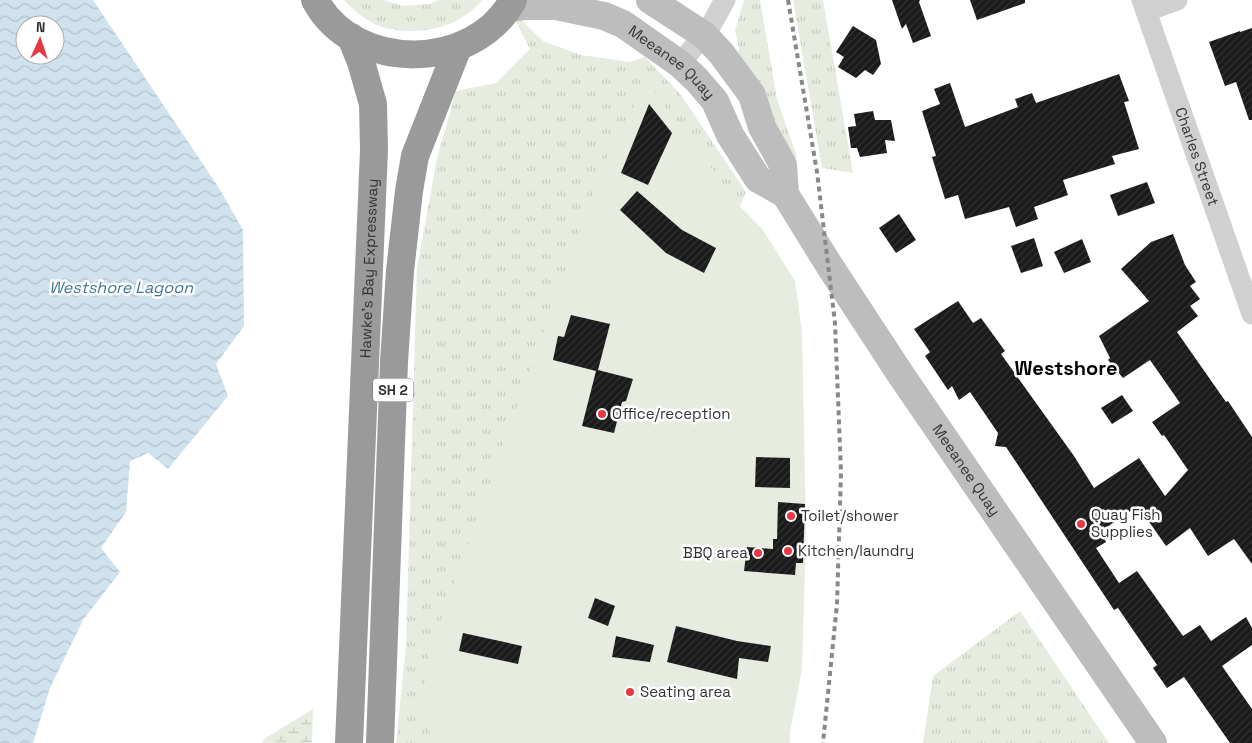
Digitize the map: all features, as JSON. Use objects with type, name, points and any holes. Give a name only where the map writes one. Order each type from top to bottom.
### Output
[{"type":"highway","name":"SH 2","points":[[315,0],[332,23],[350,37],[376,49],[403,55],[431,54],[458,47],[486,31],[511,4]]},
{"type":"highway","name":"Hawke's Bay Expressway","points":[[349,743],[374,150],[373,104],[361,62],[350,37]]},
{"type":"highway","name":"Hawke's Bay Expressway","points":[[380,743],[394,362],[400,270],[415,156],[458,47]]},
{"type":"main road","name":"Meeanee Quay","points":[[650,0],[704,35],[721,53],[752,95],[762,127],[783,165],[785,194]]},
{"type":"main road","name":"Meeanee Quay","points":[[511,4],[556,6],[604,16],[623,24],[680,64],[697,80],[715,101],[730,135],[758,179],[785,194],[901,374],[1153,743]]},
{"type":"street","points":[[680,64],[704,35],[724,0]]},
{"type":"street","points":[[1144,5],[1177,0]]},
{"type":"street","name":"Charles Street","points":[[1144,5],[1252,314]]},
{"type":"green space","points":[[344,0],[383,0],[403,6],[429,4],[439,0],[482,0],[473,10],[451,23],[438,28],[412,31],[386,28],[374,24]]},
{"type":"green space","points":[[744,0],[760,0],[777,99],[797,157],[785,164],[735,72],[739,48],[735,31]]},
{"type":"green space","points":[[793,0],[823,0],[853,173],[822,168]]},
{"type":"green space","points":[[509,8],[543,41],[581,55],[630,62],[645,57],[681,95],[746,192],[740,206],[646,83],[559,290],[430,652],[422,709],[434,743],[396,743],[406,646],[417,268],[437,158],[456,91],[496,83],[530,49]]},
{"type":"green space","points":[[646,82],[740,206],[763,230],[795,281],[802,332],[806,530],[802,669],[790,732],[790,743],[434,743],[422,709],[430,652],[599,176]]},
{"type":"green space","points":[[1020,611],[1109,743],[923,743],[933,676]]},
{"type":"green space","points":[[313,709],[312,743],[262,743],[264,739]]},
{"type":"water","name":"Westshore Lagoon","points":[[0,0],[93,0],[219,188],[243,230],[244,326],[216,364],[228,396],[168,469],[148,453],[130,461],[126,512],[101,548],[120,572],[83,620],[50,688],[33,743],[0,743]]},
{"type":"building","points":[[892,0],[920,0],[919,2],[931,36],[913,43],[906,24],[902,29]]},
{"type":"building","points":[[970,0],[1025,0],[1025,3],[977,20]]},
{"type":"building","points":[[853,26],[876,40],[881,64],[873,75],[865,70],[856,78],[838,67],[844,57],[836,52]]},
{"type":"building","points":[[1252,28],[1252,120],[1249,120],[1236,82],[1225,86],[1209,42]]},
{"type":"building","points":[[1119,74],[1129,101],[1124,102],[1139,149],[1112,156],[1115,164],[1063,180],[1068,195],[1034,207],[1038,219],[1016,227],[1009,207],[965,219],[958,195],[945,199],[932,157],[936,156],[922,111],[940,104],[934,89],[950,83],[965,127],[1018,107],[1015,99],[1032,93],[1036,103]]},
{"type":"building","points":[[649,104],[672,133],[648,185],[621,173]]},
{"type":"building","points":[[873,111],[875,120],[891,120],[895,141],[885,140],[887,153],[860,157],[857,148],[851,148],[848,127],[856,126],[854,114]]},
{"type":"building","points":[[1147,182],[1155,203],[1118,216],[1110,195]]},
{"type":"building","points":[[637,191],[682,230],[716,248],[704,273],[666,253],[620,210]]},
{"type":"building","points":[[899,214],[916,240],[896,253],[879,228]]},
{"type":"building","points":[[1173,234],[1185,265],[1196,282],[1190,286],[1200,299],[1190,306],[1198,316],[1177,332],[1252,437],[1252,564],[1234,539],[1208,556],[1190,528],[1166,546],[1138,506],[1107,527],[1110,532],[1103,537],[1106,542],[1096,548],[1119,583],[1137,571],[1183,636],[1200,625],[1211,641],[1246,617],[1252,628],[1252,645],[1222,666],[1252,709],[1252,743],[1230,743],[1184,677],[1167,688],[1153,668],[1157,665],[1118,608],[1114,610],[1006,447],[995,446],[998,433],[970,392],[959,400],[952,386],[948,390],[925,356],[930,352],[914,329],[958,301],[973,323],[981,318],[1005,351],[1001,354],[1074,456],[1094,488],[1139,458],[1165,496],[1188,470],[1164,435],[1162,436],[1152,422],[1180,403],[1150,360],[1123,378],[1108,360],[1110,358],[1099,336],[1149,301],[1121,269],[1151,242]]},
{"type":"building","points":[[1034,238],[1043,266],[1021,273],[1011,246]]},
{"type":"building","points":[[1082,239],[1091,262],[1064,273],[1054,252]]},
{"type":"building","points":[[571,315],[610,324],[598,370],[633,379],[626,401],[622,402],[614,433],[582,426],[596,371],[553,360],[558,336],[564,337]]},
{"type":"building","points":[[1122,395],[1133,411],[1112,424],[1101,408]]},
{"type":"building","points":[[756,457],[790,458],[790,488],[755,487]]},
{"type":"building","points":[[778,502],[805,504],[803,563],[796,563],[795,575],[744,571],[747,547],[773,549],[773,539],[777,539]]},
{"type":"building","points":[[595,598],[615,606],[608,626],[588,618]]},
{"type":"building","points":[[676,626],[737,641],[771,646],[768,662],[739,658],[737,679],[667,662]]},
{"type":"building","points":[[463,633],[522,646],[518,664],[459,651]]},
{"type":"building","points":[[616,636],[654,645],[650,662],[612,657]]},
{"type":"railway","points":[[788,0],[817,172],[835,323],[841,472],[837,604],[823,743]]},
{"type":"place","name":"Office/reception","points":[[602,414]]},
{"type":"place","name":"Toilet/shower","points":[[791,516]]},
{"type":"place","name":"Quay Fish Supplies","points":[[1081,524]]},
{"type":"place","name":"Kitchen/laundry","points":[[788,551]]},
{"type":"place","name":"BBQ area","points":[[758,553]]},
{"type":"place","name":"Seating area","points":[[630,692]]},
{"type":"district","name":"Westshore","points":[[1066,368]]}]
